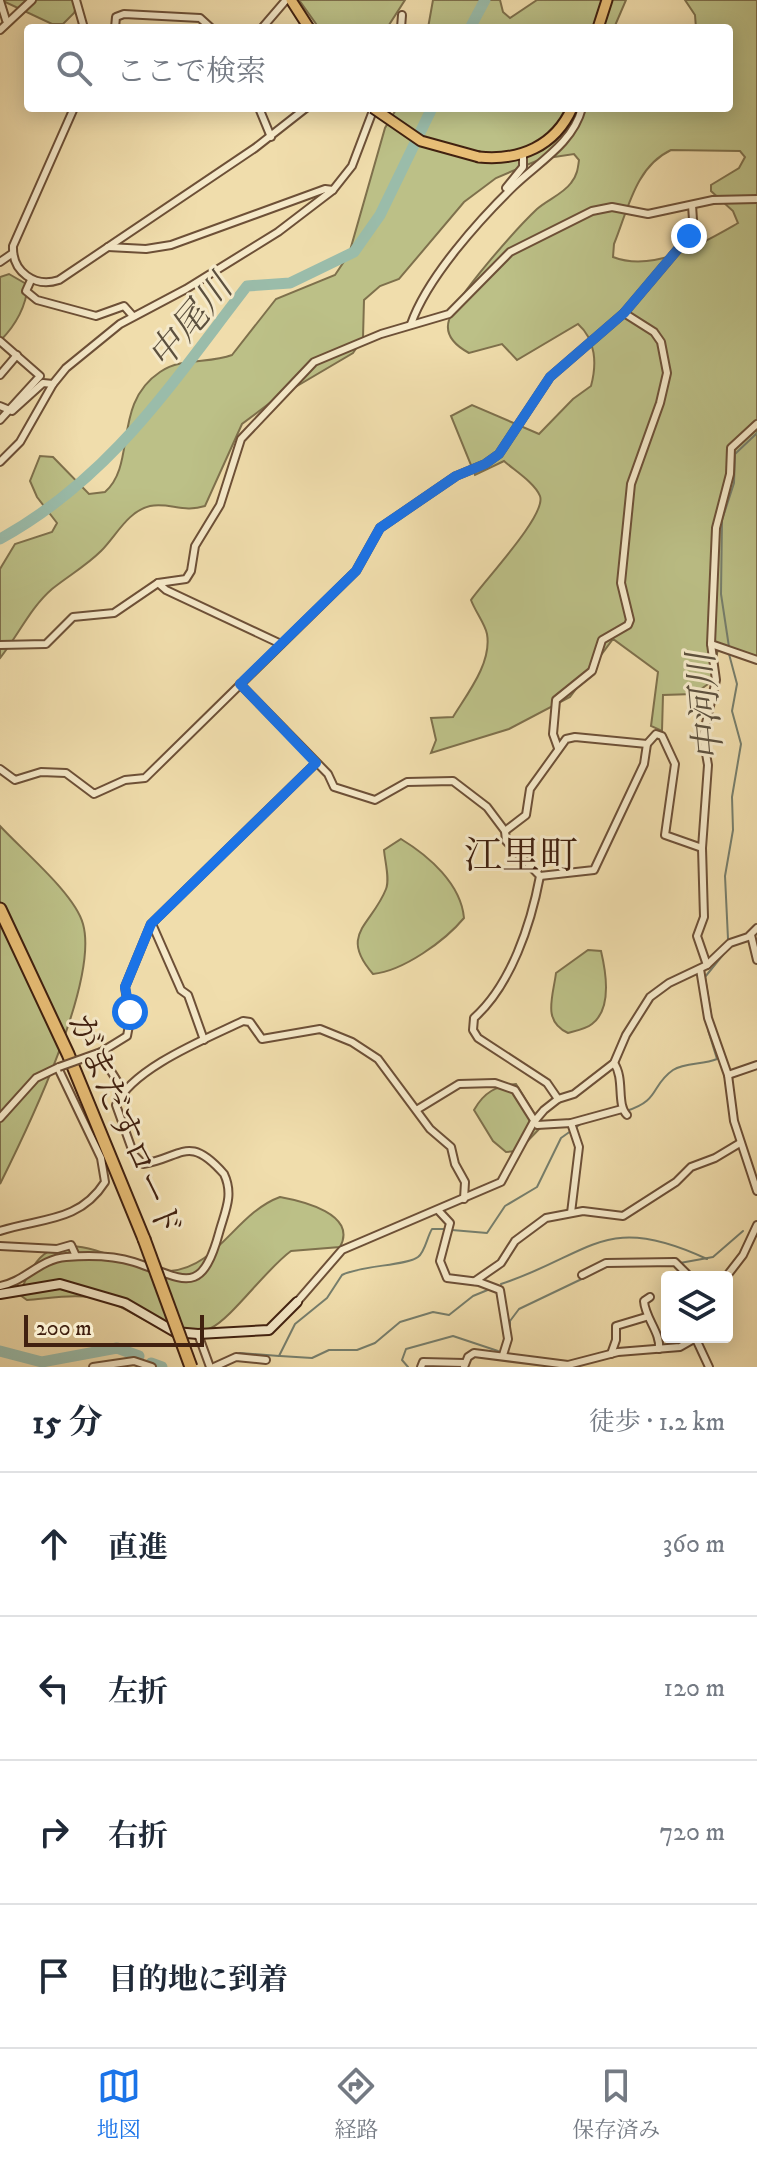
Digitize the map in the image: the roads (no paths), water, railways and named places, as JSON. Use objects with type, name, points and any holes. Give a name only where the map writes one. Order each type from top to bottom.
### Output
[{"type":"highway","name":"がまだすロード","points":[[2,913],[47,1007],[144,1239],[191,1367]]},
{"type":"main road","points":[[288,0],[306,24]]},
{"type":"main road","points":[[599,24],[607,0]]},
{"type":"main road","points":[[380,112],[421,141],[479,157],[523,154],[556,134],[570,112]]},
{"type":"street","points":[[0,30],[6,20],[32,0]]},
{"type":"street","points":[[76,0],[83,24]]},
{"type":"street","points":[[266,24],[288,0]]},
{"type":"street","points":[[0,1],[6,20]]},
{"type":"street","points":[[115,24],[116,17],[124,14],[200,18],[207,24]]},
{"type":"street","points":[[401,24],[402,15]]},
{"type":"street","points":[[0,262],[13,253],[24,217],[72,112]]},
{"type":"street","points":[[261,112],[271,137]]},
{"type":"street","points":[[13,253],[31,280],[46,283],[59,280],[271,137],[301,112]]},
{"type":"street","points":[[0,462],[20,442],[53,384],[66,368],[132,315],[186,289],[278,232],[333,190],[352,166],[372,112]]},
{"type":"street","points":[[411,324],[418,304],[436,278],[492,210],[573,131],[580,112]]},
{"type":"street","points":[[492,210],[492,205],[521,172],[523,154]]},
{"type":"street","points":[[108,247],[146,249],[171,245],[325,189],[333,190]]},
{"type":"street","points":[[0,645],[46,644],[73,617],[119,611],[158,583],[182,581],[190,575],[195,546],[220,505],[241,439],[301,374],[319,359],[411,324],[449,314],[510,252],[592,211],[612,207],[648,214],[713,200],[757,199]]},
{"type":"street","points":[[0,769],[15,780],[41,772],[66,773],[94,794],[127,780],[140,780],[356,571],[380,528],[456,476],[485,464],[499,454],[550,377],[624,313],[689,236],[693,220],[692,205]]},
{"type":"street","points":[[31,280],[26,291],[31,298],[96,316],[124,306],[132,315]]},
{"type":"street","points":[[558,748],[553,734],[556,700],[592,671],[602,640],[628,625],[630,620],[621,583],[631,484],[660,403],[667,373],[661,342],[654,332],[624,313]]},
{"type":"street","points":[[0,341],[40,376],[3,409],[0,420]]},
{"type":"street","points":[[0,375],[17,355]]},
{"type":"street","points":[[3,409],[18,408],[43,383],[53,384]]},
{"type":"street","points":[[757,424],[731,448],[730,474],[718,510],[711,644],[716,680],[703,736],[708,765],[702,848],[704,917],[697,936],[710,1024],[728,1075],[728,1094],[740,1143],[757,1191]]},
{"type":"street","points":[[158,583],[166,590],[281,644]]},
{"type":"street","points":[[711,644],[757,660]]},
{"type":"street","points":[[240,684],[328,774],[334,787],[375,800],[401,783],[453,781],[487,807],[505,831],[506,841],[540,876]]},
{"type":"street","points":[[540,876],[594,870],[644,764],[647,744],[653,736],[660,735],[675,764],[665,835],[702,848]]},
{"type":"street","points":[[505,831],[526,815],[530,789],[558,748],[575,737],[647,744]]},
{"type":"street","points":[[0,1118],[36,1078],[123,1040],[130,1028],[125,987],[151,924],[316,763]]},
{"type":"street","points":[[540,876],[509,968],[491,1003],[474,1018],[473,1030],[478,1038],[547,1083],[558,1099]]},
{"type":"street","points":[[151,924],[181,990],[188,995],[204,1040]]},
{"type":"street","points":[[0,1294],[47,1285],[74,1287],[125,1303],[175,1332],[198,1334],[269,1330],[342,1250],[495,1186],[507,1176],[533,1123],[558,1099],[574,1094],[614,1063],[626,1035],[650,997],[669,983],[703,967],[730,943],[751,935],[757,928]]},
{"type":"street","points":[[751,935],[757,960]]},
{"type":"street","points":[[0,1286],[12,1283],[45,1262],[76,1256],[127,1260],[184,1279],[205,1268],[214,1255],[229,1202],[224,1174],[196,1151],[175,1151],[151,1162],[139,1161],[116,1105],[124,1092],[155,1067],[243,1021],[250,1022],[262,1039],[320,1029],[352,1042],[378,1059],[430,1129],[451,1147],[455,1164],[465,1182],[464,1199]]},
{"type":"street","points":[[103,1051],[109,1068],[124,1092]]},
{"type":"street","points":[[533,1123],[572,1126],[624,1112],[623,1083],[614,1063]]},
{"type":"street","points":[[728,1075],[757,1065]]},
{"type":"street","points":[[0,1231],[57,1220],[87,1202],[105,1182],[101,1158],[58,1067]]},
{"type":"street","points":[[418,1109],[459,1084],[495,1083],[515,1090],[533,1123]]},
{"type":"street","points":[[571,1213],[579,1147],[572,1126]]},
{"type":"street","points":[[475,1281],[501,1263],[515,1241],[546,1218],[588,1211],[609,1217],[623,1216],[676,1182],[691,1167],[715,1158],[740,1143]]},
{"type":"street","points":[[438,1210],[450,1226],[440,1261],[441,1270],[451,1281],[475,1281],[500,1290],[508,1339],[503,1355]]},
{"type":"street","points":[[731,1271],[743,1255],[757,1225]]},
{"type":"street","points":[[0,1246],[57,1249],[71,1245],[76,1256]]},
{"type":"street","points":[[582,1275],[606,1263],[675,1262],[684,1271]]},
{"type":"street","points":[[650,1297],[644,1301],[646,1317],[660,1341],[659,1349]]},
{"type":"street","points":[[611,1354],[616,1340],[616,1326],[646,1317]]},
{"type":"street","points":[[198,1334],[210,1365],[236,1357],[263,1362]]},
{"type":"street","points":[[421,1367],[423,1362],[429,1361],[464,1365],[474,1353],[578,1365],[611,1354],[680,1347],[686,1343]]},
{"type":"street","points":[[697,1343],[709,1367]]},
{"type":"street","points":[[93,1367],[119,1361],[148,1363]]},
{"type":"waterway","name":"中尾川","points":[[472,24],[485,0]]},
{"type":"waterway","name":"中尾川","points":[[0,539],[40,514],[107,458],[165,393],[247,286],[290,283],[354,252],[380,215],[430,112]]},
{"type":"waterway","name":"中河川","points":[[729,647],[721,594],[722,520],[734,483],[735,454],[757,433]]},
{"type":"waterway","name":"中河川","points":[[728,939],[725,876],[733,830],[732,797],[741,744],[732,711],[737,684],[729,654]]},
{"type":"waterway","name":"中河川","points":[[712,1020],[705,977],[726,951]]},
{"type":"waterway","name":"中河川","points":[[626,1111],[645,1102],[673,1070],[717,1059],[708,1030]]},
{"type":"waterway","name":"中河川","points":[[452,1230],[487,1233],[505,1206],[537,1187],[561,1138],[582,1123]]},
{"type":"waterway","name":"中河川","points":[[214,1364],[240,1353],[279,1356],[295,1324],[327,1298],[342,1275],[412,1260],[422,1252],[432,1229],[446,1229]]},
{"type":"waterway","points":[[680,1263],[713,1257],[743,1231]]},
{"type":"waterway","points":[[501,1284],[579,1250],[621,1238],[644,1238],[707,1259]]},
{"type":"waterway","points":[[645,1266],[656,1265]]},
{"type":"waterway","points":[[510,1335],[510,1321],[519,1309],[588,1276]]},
{"type":"waterway","points":[[280,1356],[312,1358],[329,1350],[357,1350],[375,1343],[400,1322],[433,1312],[449,1315],[473,1296],[490,1289]]},
{"type":"waterway","points":[[408,1367],[402,1360],[406,1349],[453,1336],[498,1351]]},
{"type":"waterway","points":[[508,1348],[511,1341]]},
{"type":"waterway","name":"中河川","points":[[0,1351],[42,1362],[117,1348],[139,1356]]},
{"type":"waterway","name":"中河川","points":[[151,1363],[162,1367]]},
{"type":"district","name":"江里町","points":[[521,855]]}]
